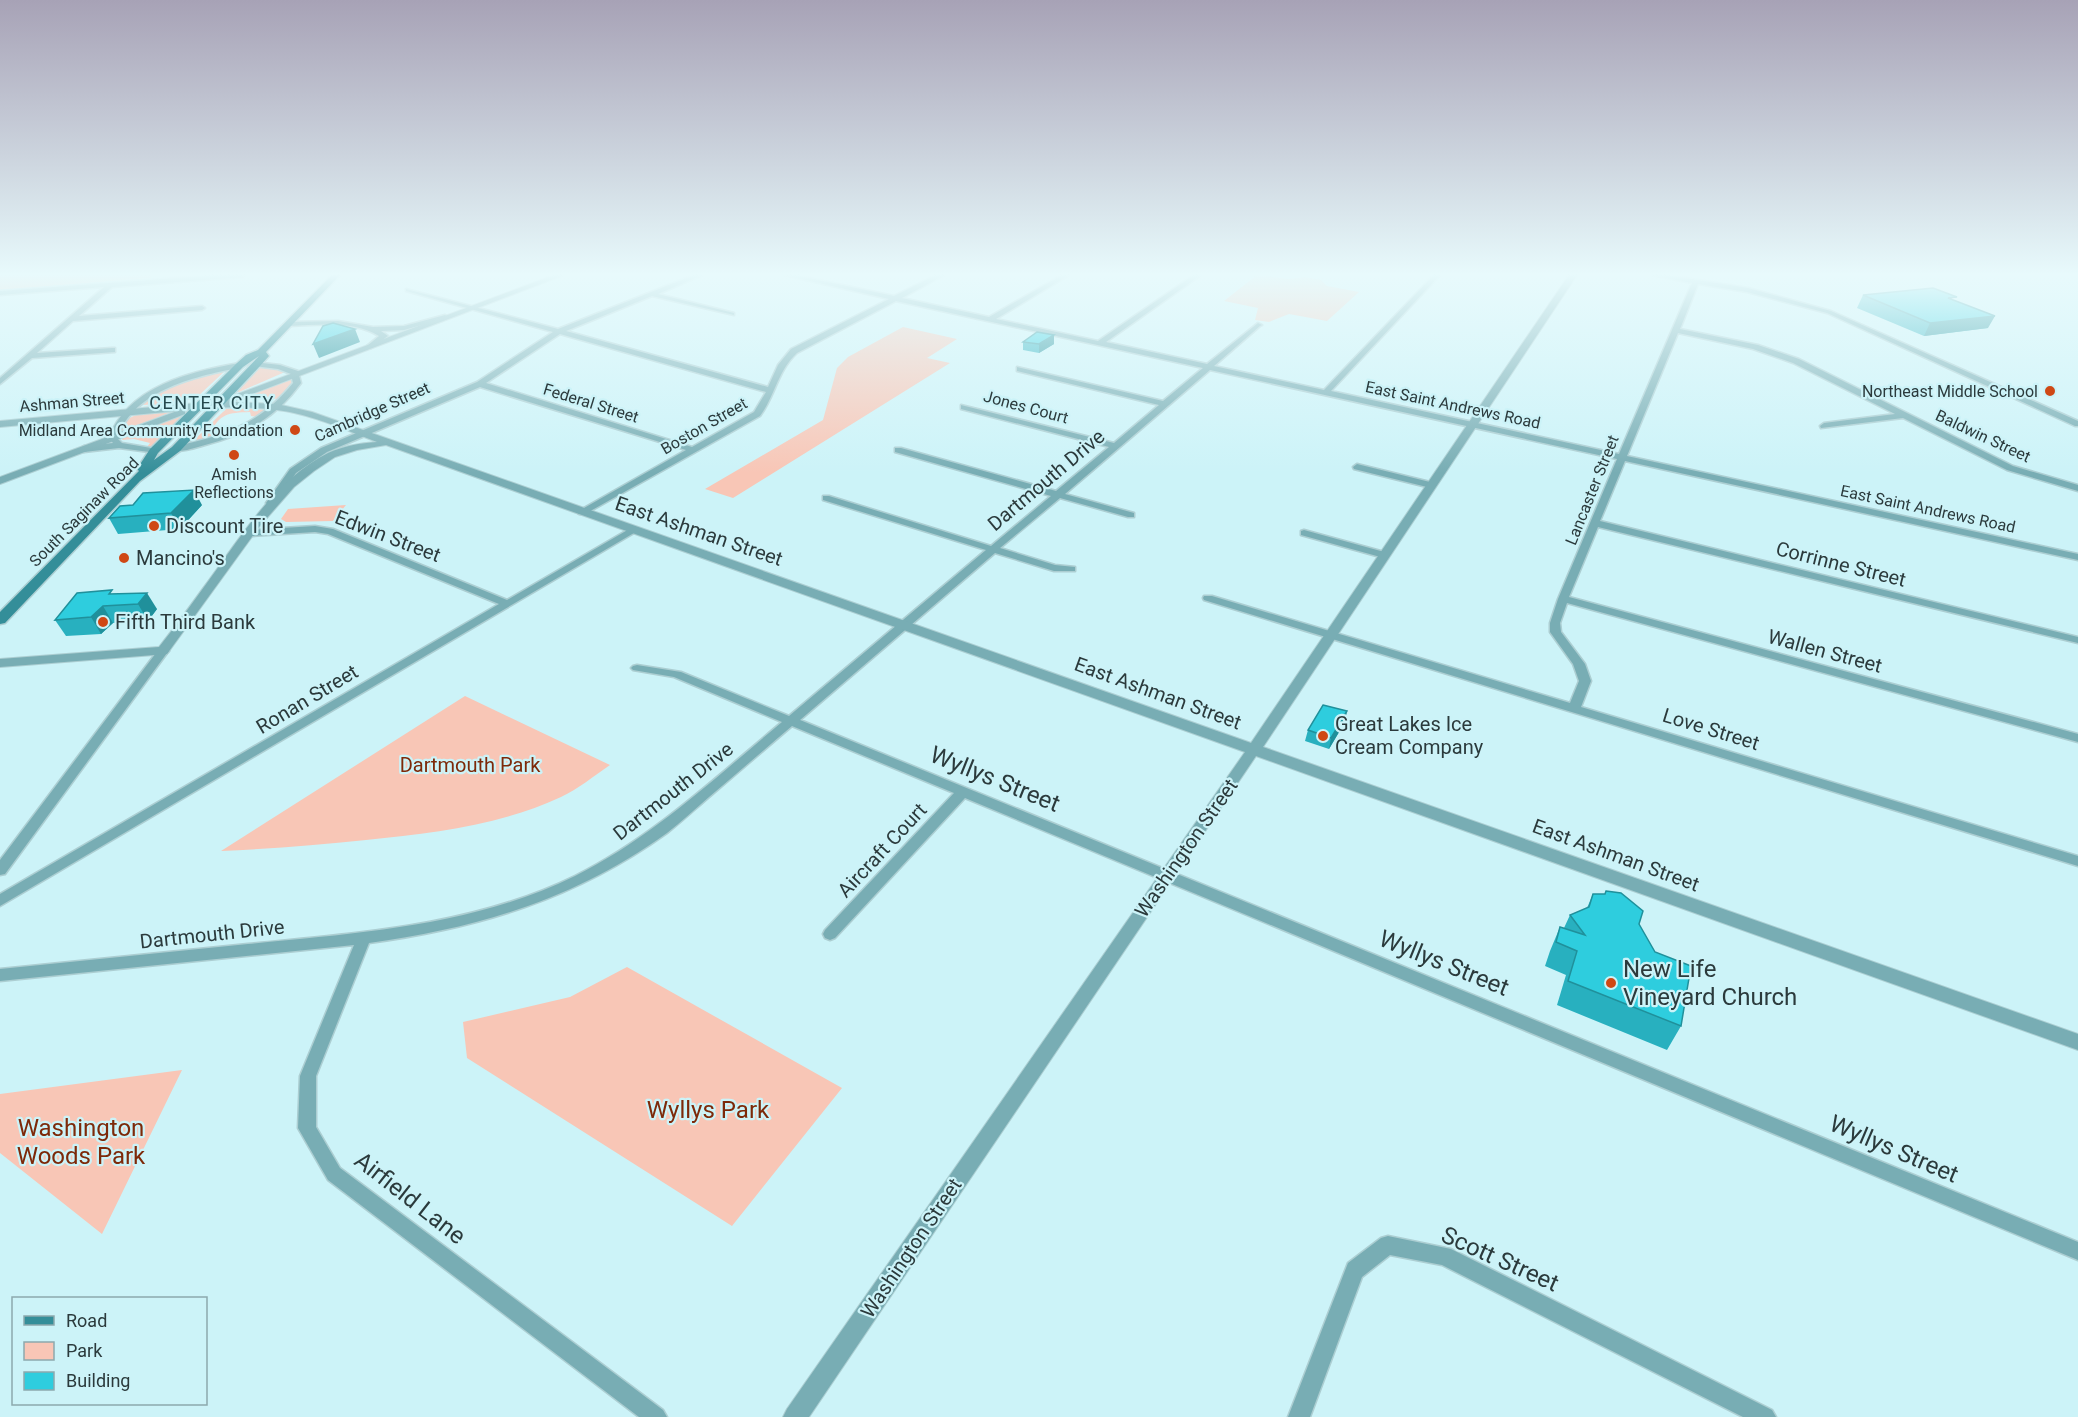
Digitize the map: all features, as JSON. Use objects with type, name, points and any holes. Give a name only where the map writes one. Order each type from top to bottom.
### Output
[{"type":"main road","points":[[136,479],[154,451],[240,365],[249,357],[261,352],[272,341]]},
{"type":"main road","points":[[257,364],[264,356],[261,352]]},
{"type":"main road","name":"South Saginaw Road","points":[[0,620],[136,479],[176,449],[257,364]]},
{"type":"street","points":[[0,382],[47,341]]},
{"type":"street","points":[[371,346],[377,341]]},
{"type":"street","points":[[219,404],[295,373],[384,341]]},
{"type":"street","name":"Cambridge Street","points":[[0,870],[250,533],[285,480],[303,463],[324,450],[480,384],[544,341]]},
{"type":"street","points":[[591,341],[770,390]]},
{"type":"street","name":"Boston Street","points":[[582,512],[757,414],[764,406],[780,362],[788,355],[815,341]]},
{"type":"street","name":"East Saint Andrews Road","points":[[1087,341],[2078,557]]},
{"type":"street","points":[[1100,344],[1104,341]]},
{"type":"street","name":"Dartmouth Drive","points":[[0,975],[364,938],[440,926],[502,910],[548,894],[589,875],[627,854],[664,828],[1240,341]]},
{"type":"street","points":[[1325,393],[1374,341]]},
{"type":"street","name":"Washington Street","points":[[795,1417],[1254,749],[1528,341]]},
{"type":"street","name":"Lancaster Street","points":[[1574,708],[1585,681],[1579,664],[1556,632],[1555,624],[1563,599],[1671,341]]},
{"type":"street","name":"Baldwin Street","points":[[1728,341],[1755,347],[1796,361],[2010,468],[2078,488]]},
{"type":"street","points":[[1894,341],[2078,424]]},
{"type":"street","points":[[30,356],[112,350]]},
{"type":"street","points":[[257,364],[280,367],[295,373]]},
{"type":"street","points":[[116,441],[119,423],[146,397],[172,382],[204,372],[240,365]]},
{"type":"street","points":[[1020,369],[1166,404]]},
{"type":"street","points":[[176,449],[214,441],[258,423],[277,407],[297,383],[295,373]]},
{"type":"street","name":"Federal Street","points":[[480,384],[693,450]]},
{"type":"street","name":"Ashman Street","points":[[0,424],[219,404]]},
{"type":"street","name":"East Ashman Street","points":[[219,404],[277,407],[309,414],[2078,1041]]},
{"type":"street","points":[[0,481],[84,449],[116,441],[201,405]]},
{"type":"street","name":"Jones Court","points":[[964,406],[1116,446]]},
{"type":"street","points":[[1824,426],[1904,415]]},
{"type":"street","points":[[116,441],[154,451]]},
{"type":"street","name":"Cambridge Street","points":[[268,506],[304,474],[334,455],[363,446],[393,445]]},
{"type":"street","points":[[898,450],[1131,515]]},
{"type":"street","points":[[1357,467],[1431,485]]},
{"type":"street","points":[[826,498],[1054,568],[1071,569]]},
{"type":"street","name":"Corrinne Street","points":[[1595,524],[2078,640]]},
{"type":"street","name":"Edwin Street","points":[[250,533],[315,529],[330,531],[508,604]]},
{"type":"street","name":"Ronan Street","points":[[0,900],[634,530]]},
{"type":"street","points":[[1304,533],[1384,555]]},
{"type":"street","name":"Love Street","points":[[1208,598],[2078,861]]},
{"type":"street","name":"Wallen Street","points":[[1563,599],[2078,738]]},
{"type":"street","points":[[0,663],[163,651]]},
{"type":"street","name":"Wyllys Street","points":[[637,668],[677,674],[2078,1251]]},
{"type":"street","name":"Aircraft Court","points":[[830,934],[963,792]]},
{"type":"street","name":"Airfield Lane","points":[[364,938],[308,1076],[307,1128],[334,1174],[656,1417]]},
{"type":"street","name":"Scott Street","points":[[1299,1417],[1355,1270],[1388,1245],[1444,1256],[1765,1417]]},
{"type":"green space","points":[[877,341],[954,341],[927,358],[950,363],[733,498],[705,489],[823,420],[837,368],[848,357]]},
{"type":"green space","points":[[260,366],[285,372],[235,392]]},
{"type":"green space","points":[[226,370],[195,399],[141,407],[158,404],[143,405],[172,385]]},
{"type":"green space","points":[[290,378],[293,379],[291,385],[279,399],[243,397]]},
{"type":"green space","points":[[226,409],[268,410],[259,417],[251,416],[250,412],[225,416],[217,422],[210,434],[226,433],[250,420],[255,420],[242,429],[190,444]]},
{"type":"green space","points":[[148,412],[171,412],[119,433],[122,426],[133,416]]},
{"type":"green space","points":[[185,414],[153,447],[147,447],[150,443],[134,439],[122,440],[123,437]]},
{"type":"green space","points":[[346,505],[333,521],[286,522],[281,519],[288,509]]},
{"type":"green space","name":"Dartmouth Park","points":[[465,696],[610,765],[561,797],[490,822],[391,837],[294,847],[221,851]]},
{"type":"green space","name":"Wyllys Park","points":[[627,967],[842,1088],[732,1226],[467,1058],[463,1022],[570,997]]},
{"type":"green space","name":"Washington Woods Park","points":[[182,1070],[102,1234],[0,1153],[0,1094]]},
{"type":"building","points":[[1024,341],[1044,341],[1039,344]]},
{"type":"building","points":[[194,490],[171,513],[109,518],[120,506],[133,505],[143,493]]},
{"type":"building","points":[[112,590],[109,594],[147,593],[138,604],[103,606],[91,617],[55,620],[77,593]]},
{"type":"building","points":[[1323,705],[1347,711],[1331,738],[1308,730]]},
{"type":"building","points":[[1606,891],[1621,893],[1643,911],[1639,924],[1655,952],[1691,966],[1681,1026],[1568,981],[1577,951],[1556,942],[1560,927],[1585,935],[1570,915],[1589,907],[1593,894],[1605,894]]},
{"type":"place","name":"Northeast Middle School","points":[[2050,391]]},
{"type":"place","name":"Midland Area Community Foundation","points":[[295,430]]},
{"type":"place","name":"Amish Reflections","points":[[234,455]]},
{"type":"place","name":"Discount Tire","points":[[154,526]]},
{"type":"place","name":"Mancino's","points":[[124,558]]},
{"type":"place","name":"Fifth Third Bank","points":[[103,622]]},
{"type":"place","name":"Great Lakes Ice Cream Company","points":[[1323,736]]},
{"type":"place","name":"New Life Vineyard Church","points":[[1611,983]]},
{"type":"district","name":"CENTER CITY","points":[[212,402]]}]
